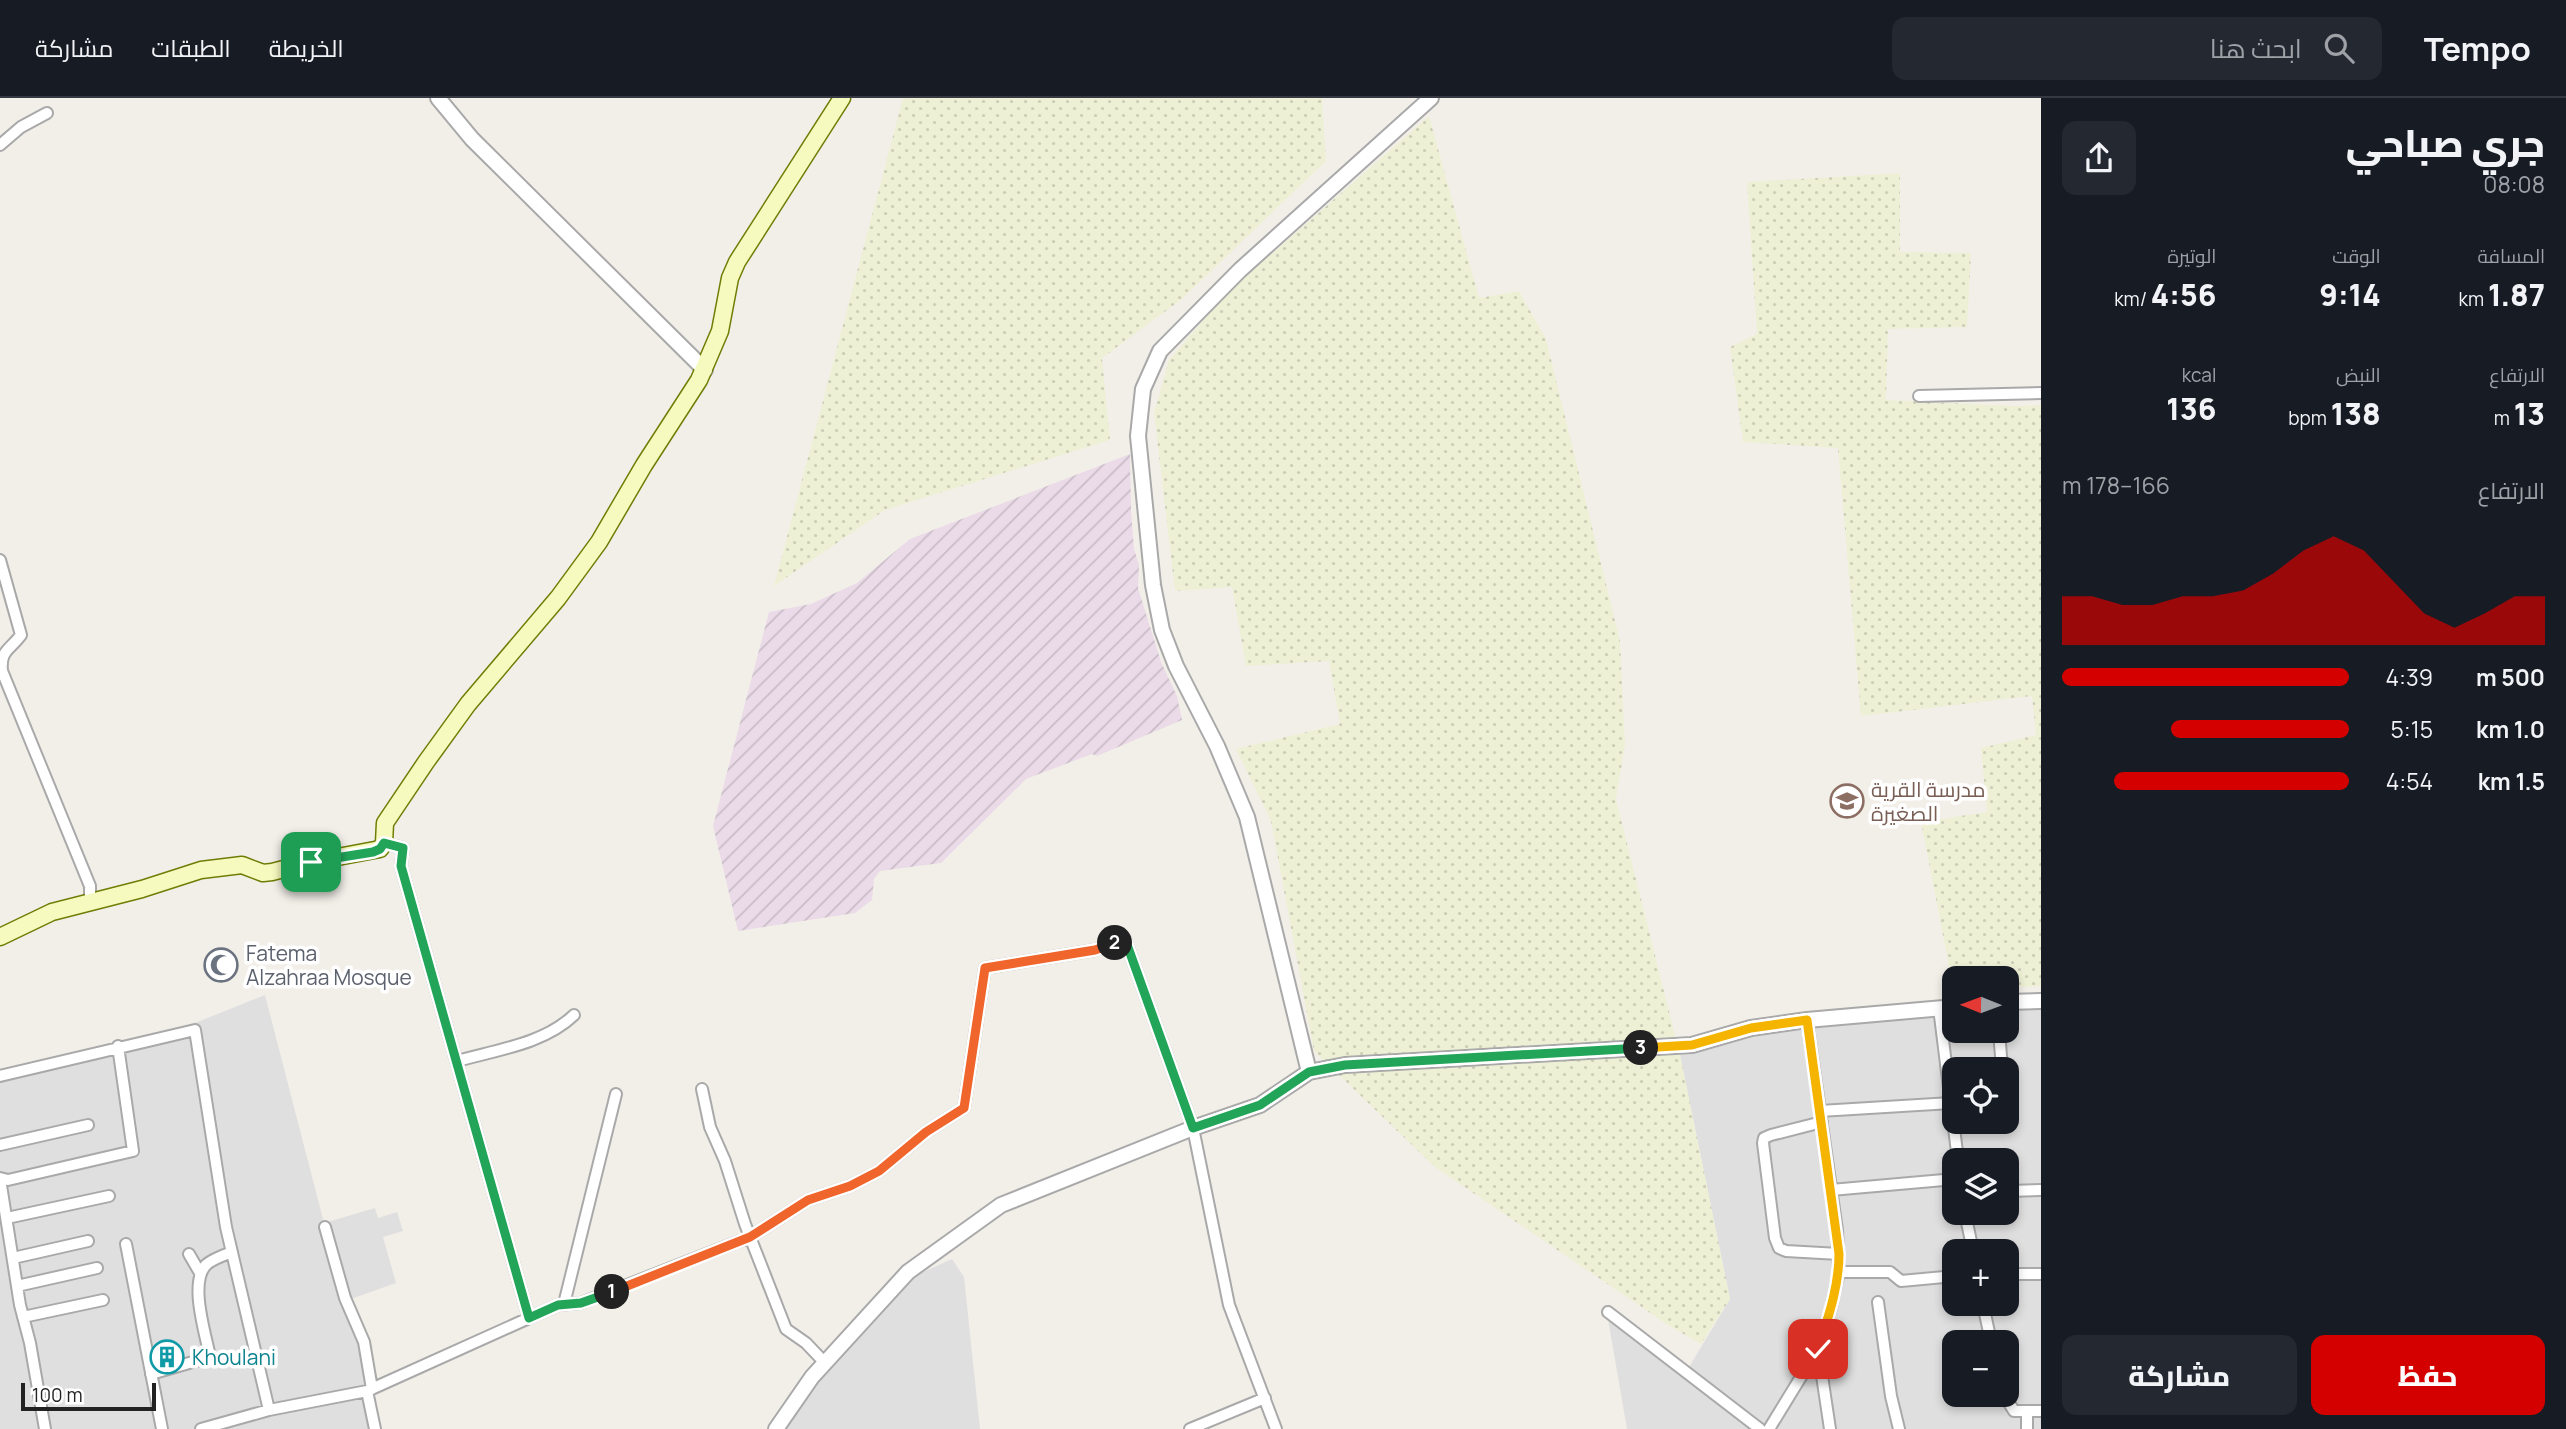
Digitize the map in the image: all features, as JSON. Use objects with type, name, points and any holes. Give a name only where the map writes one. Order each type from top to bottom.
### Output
[{"type":"main road","points":[[0,937],[52,912],[201,870],[242,865],[263,873],[272,872],[380,849],[384,843],[385,823],[426,762],[468,704],[558,598],[599,542],[705,370],[720,331],[730,278],[737,262],[842,98]]},
{"type":"street","points":[[438,98],[472,139],[705,370]]},
{"type":"street","points":[[1309,1072],[1247,817],[1217,746],[1175,666],[1162,630],[1153,585],[1138,436],[1143,389],[1160,351],[1241,270],[1416,105],[1431,98]]},
{"type":"street","points":[[0,145],[21,127],[47,114]]},
{"type":"street","points":[[1919,396],[2041,393]]},
{"type":"street","points":[[0,559],[21,635],[5,651],[1,659],[2,671],[90,886],[90,902]]},
{"type":"street","points":[[384,843],[403,848],[401,866],[529,1318]]},
{"type":"street","points":[[201,1429],[269,1410],[370,1390],[529,1318],[564,1304],[581,1303],[750,1237],[808,1200],[850,1186],[879,1171],[926,1132],[964,1108],[985,968],[1095,950],[1125,939],[1193,1128],[1230,1305],[1276,1429]]},
{"type":"street","points":[[2020,1002],[2041,1001]]},
{"type":"street","points":[[1939,1008],[1945,1057]]},
{"type":"street","points":[[782,1425],[812,1377],[908,1272],[1001,1205],[1193,1128],[1260,1105],[1309,1072],[1345,1065],[1692,1045],[1751,1028],[1942,1008]]},
{"type":"street","points":[[457,1061],[529,1041],[562,1027],[574,1015]]},
{"type":"street","points":[[1769,1429],[1818,1349],[1839,1272],[1831,1190],[1807,1020]]},
{"type":"street","points":[[0,1076],[118,1046],[195,1030],[232,1252],[269,1410]]},
{"type":"street","points":[[45,1429],[17,1286],[0,1178],[8,1180],[134,1151],[118,1046]]},
{"type":"street","points":[[702,1089],[710,1126],[786,1329],[806,1343],[825,1363]]},
{"type":"street","points":[[564,1304],[608,1117],[616,1094]]},
{"type":"street","points":[[1839,1254],[1786,1251],[1779,1248],[1775,1238],[1764,1138],[1821,1116],[1942,1109]]},
{"type":"street","points":[[0,1145],[88,1125]]},
{"type":"street","points":[[1831,1190],[1942,1180]]},
{"type":"street","points":[[2019,1191],[2041,1190]]},
{"type":"street","points":[[7,1218],[109,1196]]},
{"type":"street","points":[[325,1227],[345,1298],[364,1342],[375,1429]]},
{"type":"street","points":[[13,1258],[88,1241]]},
{"type":"street","points":[[126,1244],[162,1429]]},
{"type":"street","points":[[151,1374],[210,1357],[197,1291],[200,1273],[208,1263],[232,1252]]},
{"type":"street","points":[[190,1254],[200,1273]]},
{"type":"street","points":[[17,1286],[97,1268]]},
{"type":"street","points":[[1839,1272],[1890,1272],[1901,1281],[1942,1277]]},
{"type":"street","points":[[2019,1274],[2041,1274]]},
{"type":"street","points":[[23,1317],[103,1300]]},
{"type":"street","points":[[1878,1302],[1891,1396],[1899,1429]]},
{"type":"street","points":[[1608,1312],[1760,1429]]},
{"type":"street","points":[[1818,1349],[1830,1429]]},
{"type":"street","points":[[1190,1429],[1265,1398]]},
{"type":"street","points":[[2012,1407],[2014,1411],[2041,1411]]},
{"type":"street","points":[[2027,1411],[2027,1429]]},
{"type":"shaded area","points":[[1130,454],[1134,549],[1139,565],[1138,588],[1161,662],[1177,696],[1182,720],[1097,756],[1092,754],[1026,779],[941,863],[880,871],[874,879],[872,900],[855,913],[738,931],[713,826],[769,612],[811,604],[857,583],[910,539]]},
{"type":"shaded area","points":[[265,995],[324,1223],[375,1208],[378,1218],[397,1212],[403,1231],[383,1237],[396,1283],[348,1300],[367,1341],[380,1429],[0,1429],[0,1076],[170,1033]]},
{"type":"shaded area","points":[[2041,999],[2041,1429],[1627,1429],[1608,1319],[1683,1377],[1730,1299],[1680,1055],[1689,1043],[1942,1008],[1942,1043],[2020,1043],[2020,1001]]},
{"type":"shaded area","points":[[952,1259],[964,1277],[980,1429],[786,1429],[848,1339],[894,1294],[921,1273]]},
{"type":"green space","points":[[903,98],[1322,98],[1326,161],[1182,299],[1102,358],[1110,440],[885,510],[774,586]]},
{"type":"green space","points":[[1429,116],[1479,298],[1519,291],[1546,339],[1620,641],[1625,745],[1616,799],[1680,1055],[1730,1299],[1701,1344],[1668,1325],[1435,1167],[1314,1051],[1271,821],[1236,749],[1340,724],[1329,661],[1246,666],[1232,587],[1175,591],[1154,413],[1169,360],[1226,294]]},
{"type":"green space","points":[[1900,173],[1900,252],[1971,253],[1967,327],[1888,329],[1886,400],[2041,405],[2041,986],[2020,987],[2020,966],[1949,966],[1921,822],[1987,812],[1981,748],[2036,735],[2032,696],[1861,716],[1838,448],[1743,442],[1730,347],[1757,334],[1747,182]]},
{"type":"place","name":"مدرسة القرية الصغيرة","points":[[1847,801]]},
{"type":"place","name":"Fatema Alzahraa Mosque","points":[[221,965]]},
{"type":"place","name":"Khoulani","points":[[167,1357]]},
{"type":"route","points":[[311,862],[373,852],[380,849],[384,843],[403,848],[401,866],[529,1318],[558,1305],[581,1303],[750,1237],[808,1200],[850,1186],[879,1171],[926,1132],[964,1108],[985,968],[1095,950],[1125,939],[1193,1128],[1260,1105],[1309,1072],[1345,1065],[1692,1045],[1751,1028],[1807,1020],[1839,1254],[1839,1272],[1818,1349]]}]
